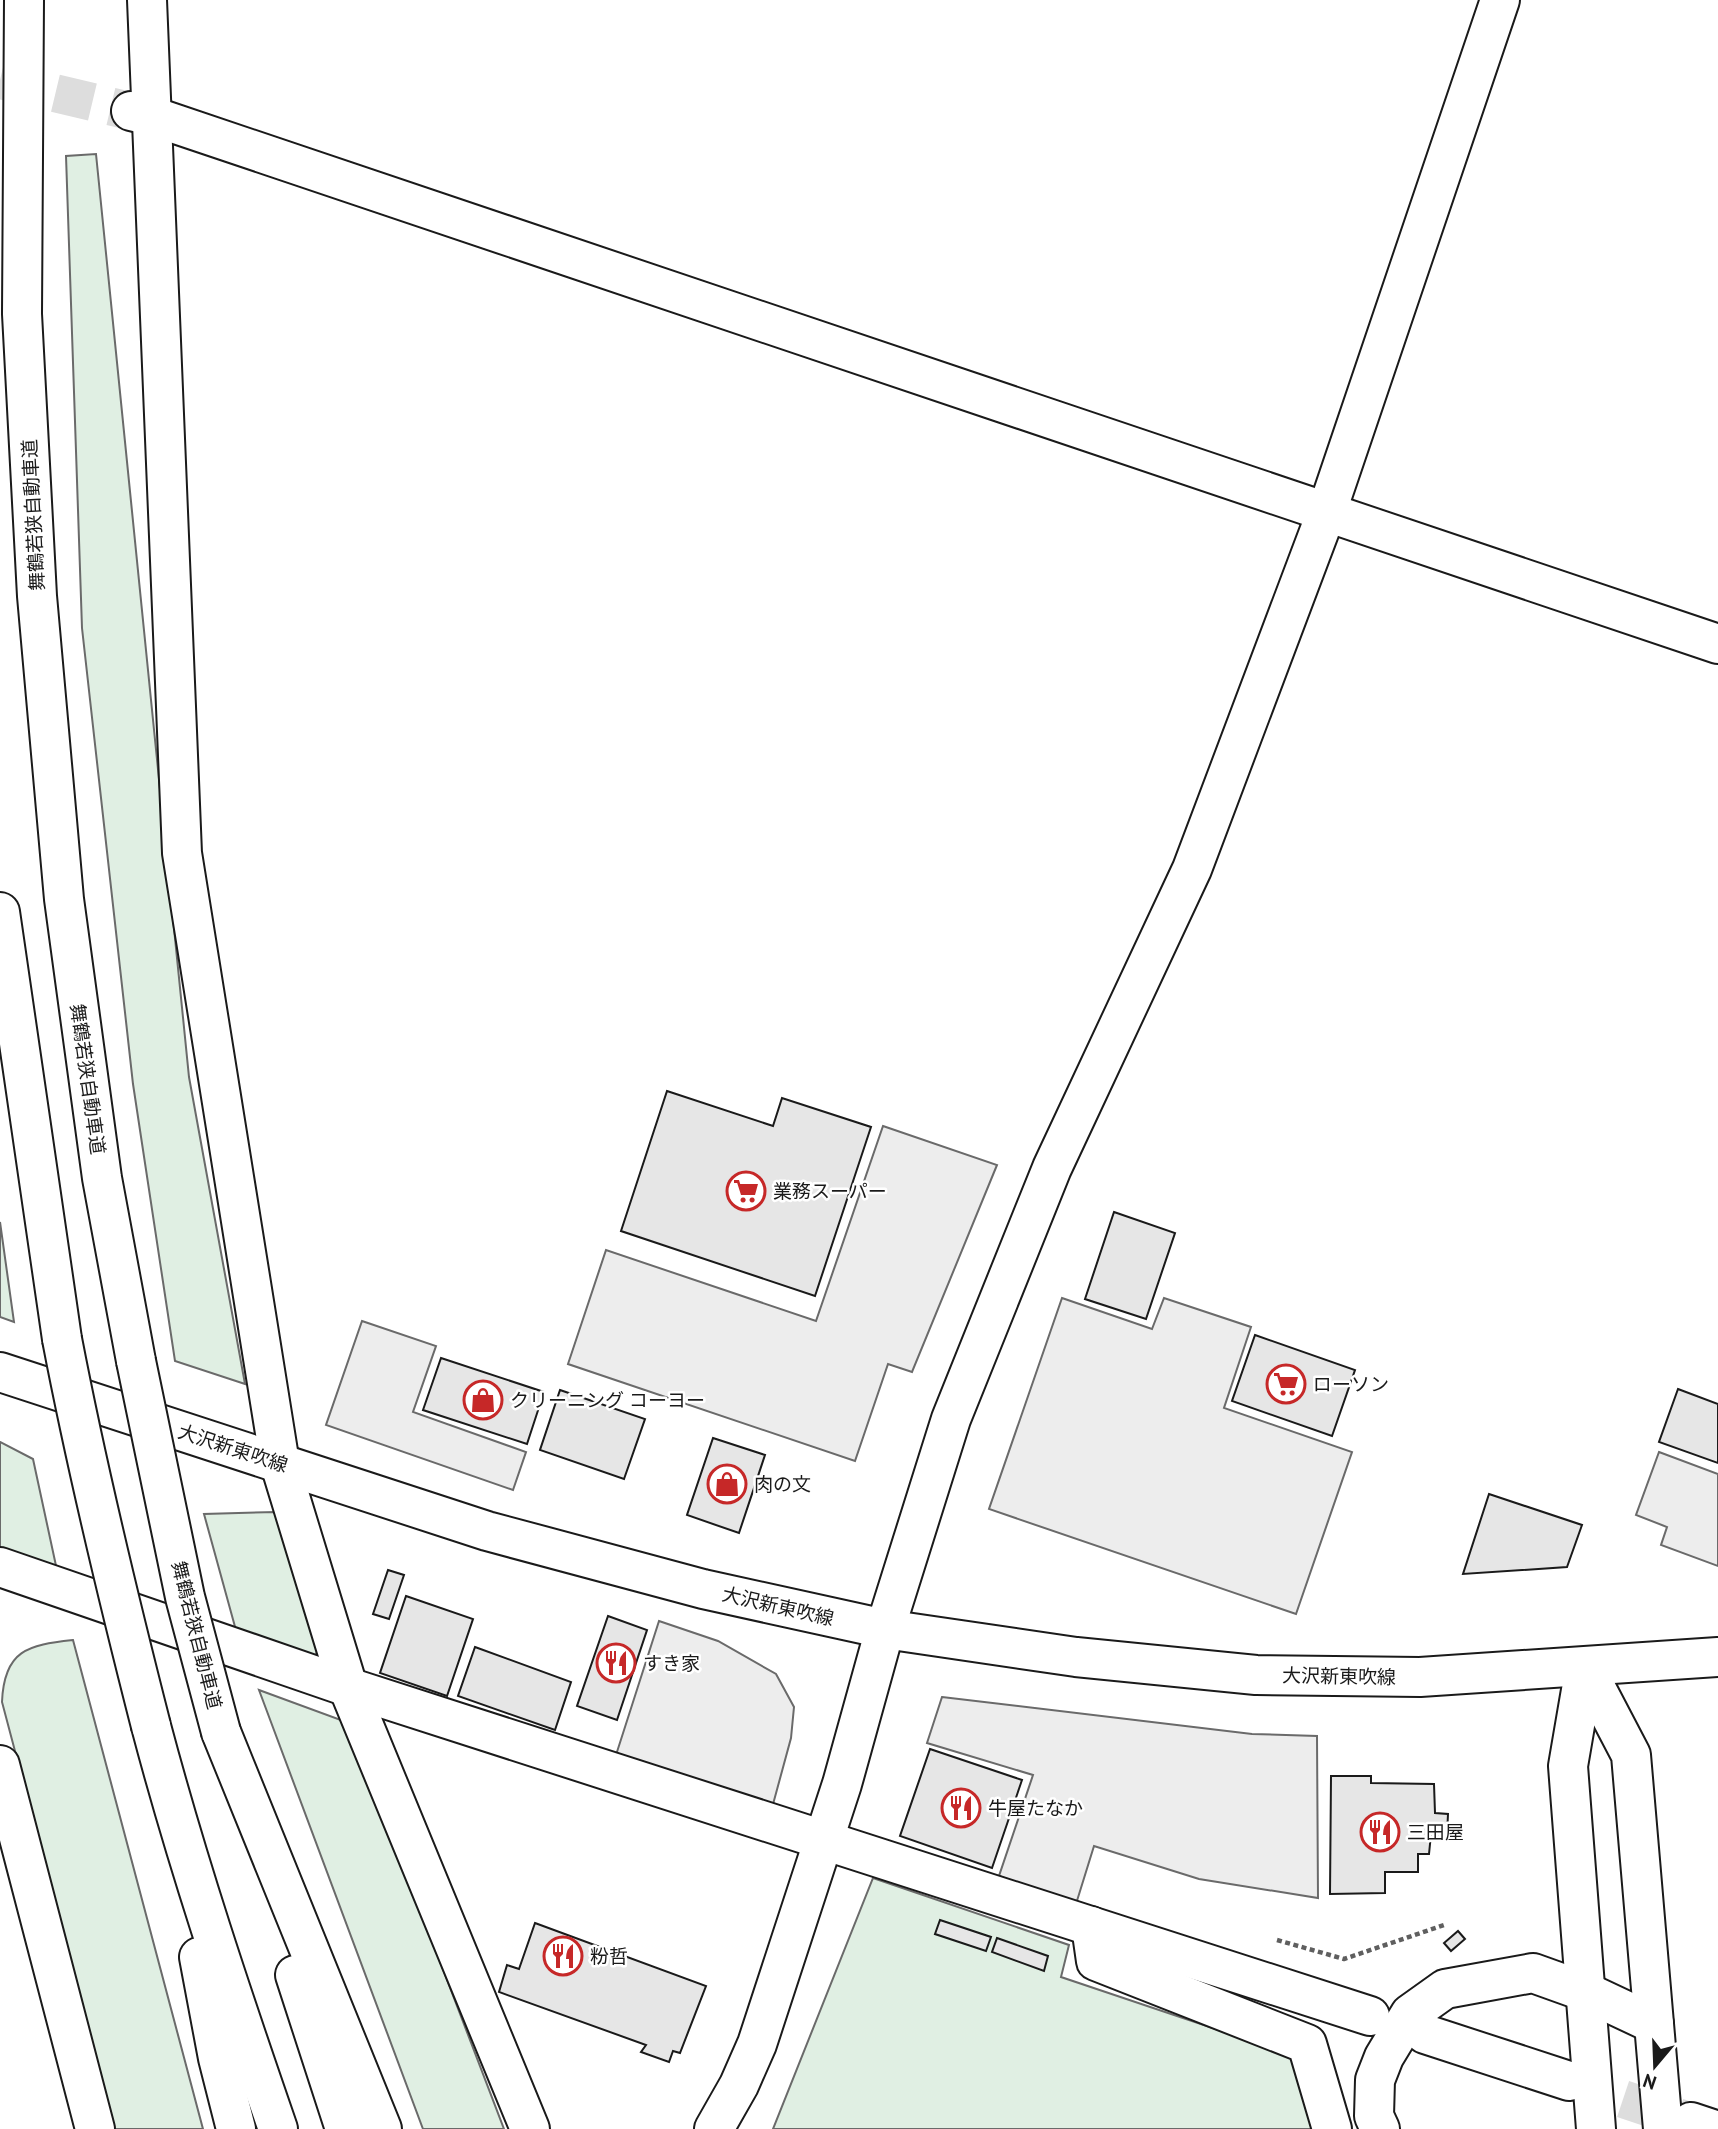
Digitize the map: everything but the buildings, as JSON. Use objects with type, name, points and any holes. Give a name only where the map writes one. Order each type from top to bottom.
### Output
[{"type":"main road","name":"舞鶴若狭自動車道","points":[[24,0],[22,314],[37,596],[64,899],[102,1178],[136,1361],[185,1597],[221,1732],[345,2129]]},
{"type":"main road","points":[[147,0],[139,113],[182,853],[280,1464],[348,1687],[530,2129]]},
{"type":"main road","points":[[714,2129],[740,2085],[757,2044],[842,1784],[885,1629],[951,1419],[1052,1168],[1192,869],[1327,511],[1500,0]]},
{"type":"main road","points":[[139,113],[1718,644]]},
{"type":"main road","points":[[0,912],[62,1339],[81,1440],[172,1804],[278,2129]]},
{"type":"main road","name":"大沢新東吹線","points":[[0,1372],[487,1531],[630,1571],[885,1629],[1076,1657],[1256,1675],[1420,1677],[1718,1657]]},
{"type":"main road","points":[[0,1567],[348,1687],[1370,2016]]},
{"type":"main road","points":[[1585,1667],[1568,1766],[1596,2129]]},
{"type":"main road","points":[[1585,1667],[1631,1755],[1654,2024],[1689,2127]]},
{"type":"main road","points":[[221,1732],[382,2129]]},
{"type":"main road","points":[[0,1765],[95,2129]]},
{"type":"main road","points":[[172,1804],[218,2058],[236,2129]]},
{"type":"main road","points":[[1091,1926],[1096,1961],[1307,2044],[1332,2129]]},
{"type":"main road","points":[[1380,2129],[1374,2116],[1375,2080],[1384,2057],[1410,2014],[1445,1989],[1533,1973],[1586,1992],[1654,2024]]},
{"type":"main road","points":[[1425,2034],[1569,2081]]},
{"type":"path","points":[[1276,1940],[1344,1959],[1447,1923]]},
{"type":"green space","points":[[96,154],[189,1077],[245,1384],[175,1361],[133,1084],[82,628],[66,156]]},
{"type":"green space","points":[[0,1222],[14,1322],[0,1317]]},
{"type":"green space","points":[[0,1442],[33,1459],[58,1575],[0,1556]]},
{"type":"green space","points":[[276,1512],[321,1641],[314,1660],[237,1634],[204,1514]]},
{"type":"green space","points":[[73,1640],[203,2129],[115,2129],[2,1702],[8,1671],[21,1653],[43,1644]]},
{"type":"green space","points":[[259,1690],[349,1723],[504,2129],[423,2129]]},
{"type":"green space","points":[[873,1878],[1069,1945],[1061,1977],[1287,2053],[1298,2061],[1313,2129],[773,2129]]},
{"type":"shaded area","points":[[883,1126],[997,1165],[912,1372],[888,1364],[855,1461],[568,1364],[606,1250],[816,1321]]},
{"type":"shaded area","points":[[1062,1298],[1152,1329],[1164,1298],[1251,1327],[1224,1408],[1352,1452],[1296,1614],[989,1509]]},
{"type":"shaded area","points":[[362,1321],[436,1346],[413,1412],[526,1452],[513,1490],[326,1425]]},
{"type":"shaded area","points":[[1659,1452],[1718,1474],[1718,1566],[1661,1545],[1667,1527],[1636,1515]]},
{"type":"shaded area","points":[[659,1621],[718,1641],[776,1674],[794,1707],[791,1738],[772,1808],[616,1755]]},
{"type":"shaded area","points":[[942,1697],[1252,1734],[1317,1736],[1318,1898],[1199,1879],[1094,1846],[1076,1904],[999,1876],[1033,1775],[927,1743]]},
{"type":"tunnel","points":[[0,80],[126,110]]},
{"type":"tunnel","points":[[1569,2081],[1689,2121]]},
{"type":"place","name":"業務スーパー","points":[[746,1191]]},
{"type":"place","name":"ローソン","points":[[1286,1384]]},
{"type":"place","name":"クリーニング コーヨー","points":[[483,1400]]},
{"type":"place","name":"肉の文","points":[[727,1484]]},
{"type":"place","name":"すき家","points":[[616,1663]]},
{"type":"place","name":"牛屋たなか","points":[[961,1808]]},
{"type":"place","name":"三田屋","points":[[1380,1832]]},
{"type":"place","name":"粉哲","points":[[563,1956]]}]
